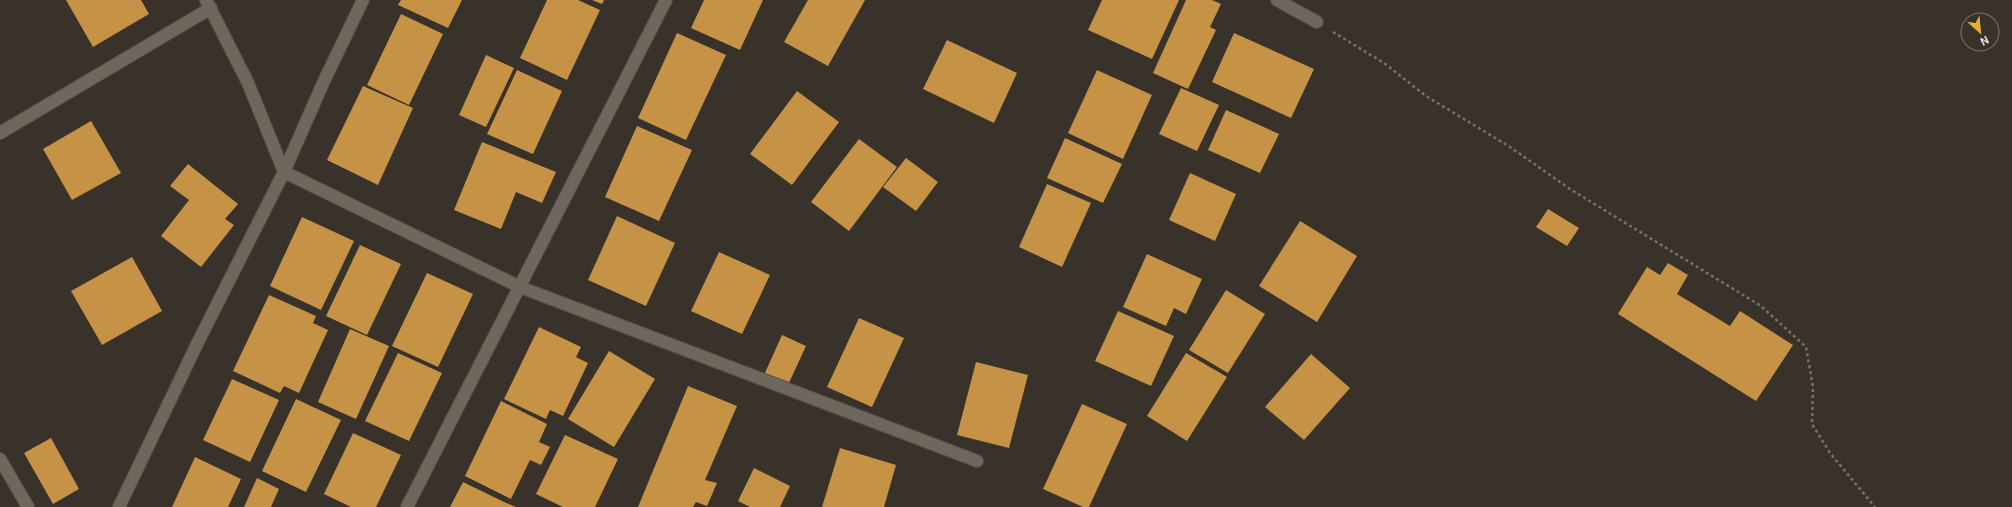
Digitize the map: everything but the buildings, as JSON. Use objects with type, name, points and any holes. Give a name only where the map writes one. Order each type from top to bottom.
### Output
[{"type":"street","points":[[119,507],[198,342],[284,172],[324,81],[363,0]]},
{"type":"street","points":[[407,507],[666,0]]},
{"type":"street","points":[[1277,0],[1317,22]]},
{"type":"street","points":[[0,133],[209,4],[248,83],[284,172],[520,288],[977,461]]},
{"type":"street","points":[[0,459],[28,507]]},
{"type":"path","points":[[1317,22],[1384,63],[1426,96],[1510,147],[1570,189],[1761,306],[1806,347],[1813,387],[1812,424],[1830,453],[1875,507]]}]
